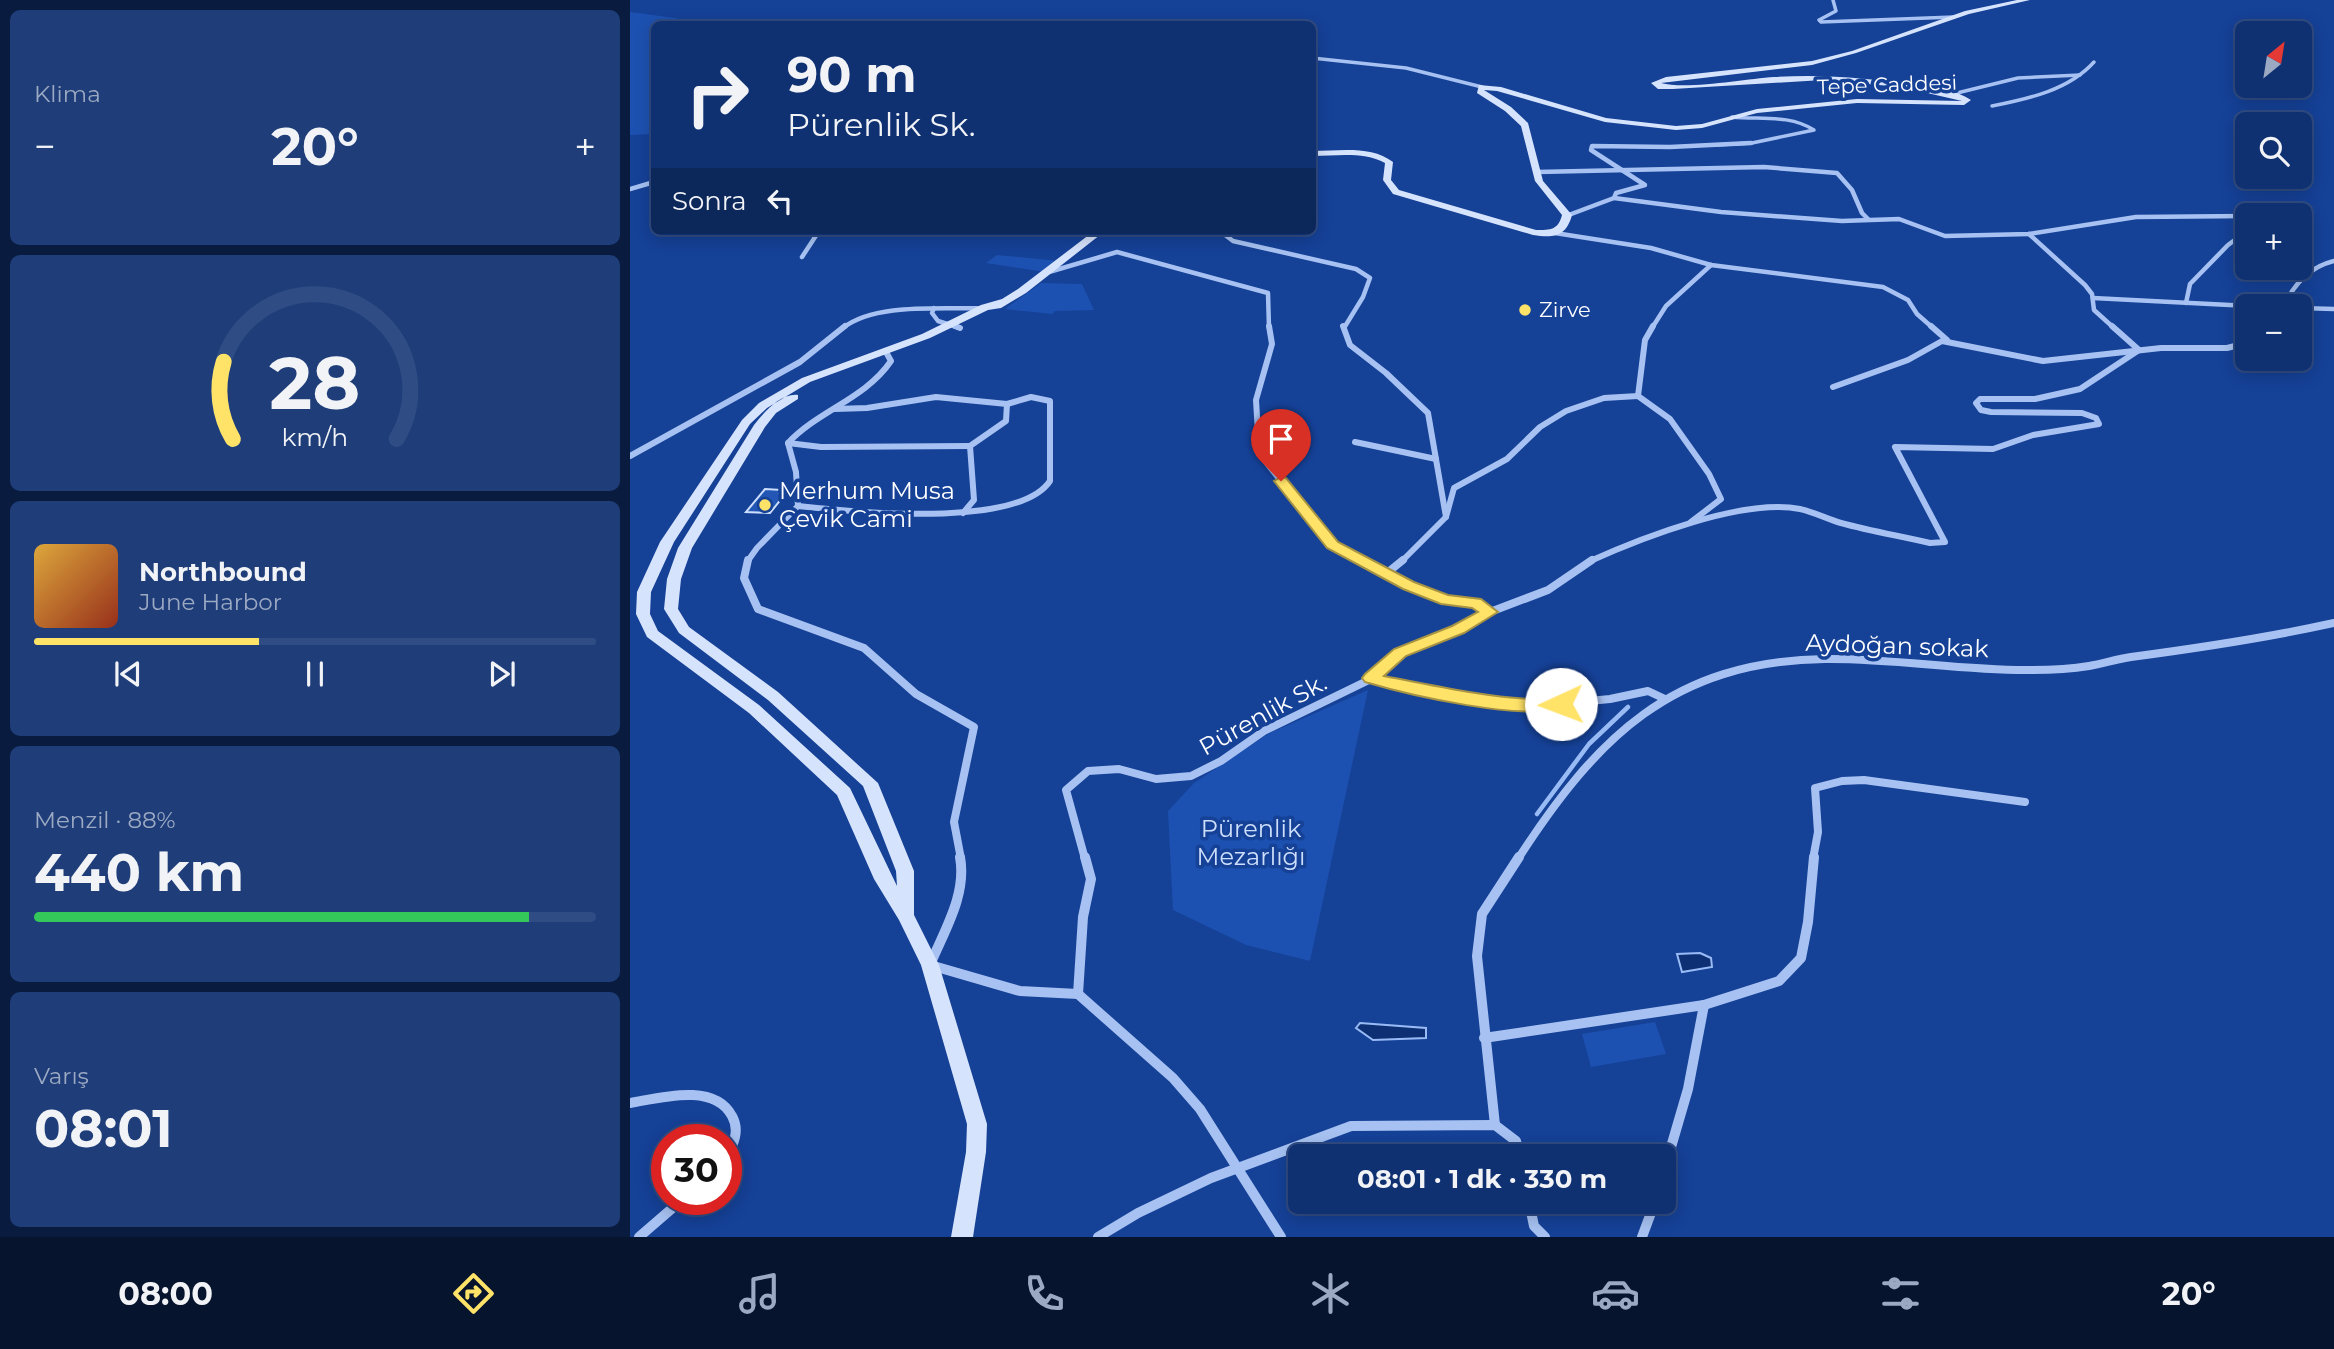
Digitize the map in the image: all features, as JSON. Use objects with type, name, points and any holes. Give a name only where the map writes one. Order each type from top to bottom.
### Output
[{"type":"street","points":[[1833,0],[1836,11],[1819,21],[1954,17]]},
{"type":"street","name":"Tepe Caddesi","points":[[1482,87],[1499,89],[1605,120],[1691,128],[1757,111],[1857,101],[1960,103],[1968,101],[1959,96],[1905,85],[1854,80],[1791,79],[1673,88],[1661,87],[1655,83],[1666,79],[1812,63],[1854,52],[1979,9],[2027,0]]},
{"type":"street","points":[[1316,58],[1406,68],[1482,87],[1480,91],[1508,109],[1525,125],[1536,172],[1544,189],[1566,216]]},
{"type":"street","points":[[1992,106],[2020,101],[2080,75],[2094,62]]},
{"type":"street","points":[[1957,93],[2015,77],[2042,73],[2080,75]]},
{"type":"street","points":[[1615,198],[1616,193],[1645,185],[1591,147],[1752,143],[1814,130],[1774,117],[1732,117]]},
{"type":"street","points":[[1316,156],[1381,157],[1389,162],[1388,184],[1403,195],[1471,212],[1536,233],[1555,233],[1651,248],[1711,265],[1883,287],[1908,300],[1917,314],[1947,340]]},
{"type":"street","points":[[1536,172],[1764,167],[1837,173],[1839,180],[1854,193],[1858,210],[1868,219]]},
{"type":"street","points":[[630,189],[651,183]]},
{"type":"street","points":[[1566,216],[1615,198],[1729,213],[1842,221],[1909,221],[1945,236],[2029,234],[2136,217],[2235,216]]},
{"type":"street","points":[[1555,233],[1564,226],[1566,216]]},
{"type":"street","points":[[2029,234],[2085,285],[2093,298],[2094,310],[2139,350]]},
{"type":"street","points":[[802,257],[816,235]]},
{"type":"street","points":[[906,916],[905,871],[870,783],[773,696],[684,630],[671,609],[674,579],[685,548],[765,418],[800,393],[953,327],[986,308],[1005,301],[1049,272],[1095,235]]},
{"type":"street","points":[[1225,235],[1233,241],[1356,269],[1370,278],[1368,291],[1343,326],[1349,345],[1386,373],[1428,413],[1446,517]]},
{"type":"street","points":[[2186,303],[2185,294],[2193,278],[2235,240]]},
{"type":"street","points":[[1049,272],[1068,269],[1117,252],[1268,293],[1272,344],[1256,400],[1258,433],[1265,461],[1332,545],[1408,586],[1446,600],[1476,603],[1490,612]]},
{"type":"street","points":[[2290,294],[2308,272],[2321,264],[2334,261]]},
{"type":"street","points":[[1638,396],[1645,340],[1666,306],[1711,265]]},
{"type":"street","points":[[2093,298],[2235,305]]},
{"type":"street","points":[[934,308],[934,318],[953,327]]},
{"type":"street","points":[[630,456],[800,362],[852,321],[877,312],[986,308]]},
{"type":"street","points":[[2312,308],[2334,309]]},
{"type":"street","points":[[1833,387],[1908,360],[1937,342],[1947,340],[2032,360],[2072,359],[2176,347],[2215,349],[2235,345]]},
{"type":"street","name":"Pürenlik Sk.","points":[[1078,994],[1083,917],[1091,879],[1066,790],[1088,771],[1119,769],[1156,779],[1191,776],[1221,761],[1264,731],[1371,678],[1400,652],[1458,629],[1490,612],[1548,590],[1589,561],[1718,516],[1756,509],[1799,509],[1842,523],[1930,543],[1945,542],[1895,446],[1993,449],[2033,435],[2093,427],[2099,424],[2096,418],[2082,413],[1992,412],[1980,410],[1976,404],[1980,399],[2035,399],[2080,389],[2139,350]]},
{"type":"street","points":[[788,443],[887,368],[888,354]]},
{"type":"street","points":[[888,354],[796,386],[754,413],[667,541],[644,592],[643,614],[652,634],[754,709],[844,792],[883,878],[906,916],[930,965],[978,1124],[962,1237]]},
{"type":"street","points":[[1387,573],[1413,552],[1446,517],[1454,488],[1507,459],[1540,427],[1566,411],[1604,398],[1638,396],[1670,419],[1709,474],[1721,499],[1685,527]]},
{"type":"street","points":[[799,506],[864,513],[962,514],[1031,498],[1044,491],[1050,481],[1050,401],[1031,397],[1007,404],[936,397],[867,408],[834,409]]},
{"type":"street","points":[[788,443],[814,449],[937,449],[970,446],[1006,421],[1007,404]]},
{"type":"street","points":[[1355,442],[1436,459]]},
{"type":"street","points":[[788,443],[796,472],[799,506]]},
{"type":"street","points":[[962,514],[974,500],[970,446]]},
{"type":"street","points":[[799,506],[754,551],[743,570],[758,609],[864,648],[916,694],[974,727],[954,822],[963,873],[959,896],[930,965]]},
{"type":"street","name":"Aydoğan sokak","points":[[1495,1125],[1477,956],[1482,915],[1534,834],[1580,771],[1624,728],[1665,699],[1730,671],[1774,662],[1825,659],[2030,670],[2089,666],[2117,659],[2255,640],[2334,623]]},
{"type":"street","points":[[1371,678],[1487,702],[1537,706],[1610,699],[1648,691],[1665,699]]},
{"type":"street","points":[[1484,1038],[1704,1006],[1779,981],[1801,958],[1808,922],[1811,873],[1818,832],[1815,788],[1842,781],[1864,780],[2025,802]]},
{"type":"street","points":[[930,965],[1020,991],[1078,994],[1173,1078],[1200,1109],[1281,1237]]},
{"type":"street","points":[[1672,1144],[1688,1089],[1704,1006]]},
{"type":"street","points":[[630,1103],[692,1096],[710,1098],[724,1105],[732,1113],[736,1124]]},
{"type":"street","points":[[1098,1237],[1138,1213],[1235,1168],[1351,1126],[1495,1125],[1517,1144]]},
{"type":"street","points":[[1532,1214],[1534,1226],[1545,1237]]},
{"type":"street","points":[[1642,1237],[1651,1214]]},
{"type":"street","points":[[639,1237],[664,1215]]},
{"type":"green space","points":[[630,12],[686,21],[651,21],[651,134],[630,135]]},
{"type":"green space","points":[[997,255],[1059,261],[1045,272],[986,263]]},
{"type":"green space","points":[[1041,283],[1082,284],[1094,310],[1055,311],[1052,314],[1005,309]]},
{"type":"green space","name":"Pürenlik Mezarlığı","points":[[1368,690],[1310,961],[1246,945],[1173,910],[1168,811],[1194,783],[1268,734]]},
{"type":"green space","points":[[1655,1022],[1666,1054],[1591,1067],[1582,1034]]},
{"type":"shaded area","points":[[1700,953],[1711,958],[1712,967],[1682,972],[1677,954]]},
{"type":"shaded area","points":[[1360,1023],[1426,1028],[1426,1038],[1373,1040],[1356,1028]]},
{"type":"building","name":"Merhum Musa Çevik Cami","points":[[765,489],[783,490],[780,493],[786,493],[770,513],[746,512]]},
{"type":"waterway","points":[[1537,814],[1589,744],[1628,707]]},
{"type":"place","name":"Zirve","points":[[1525,310]]},
{"type":"place","name":"Merhum Musa Çevik Cami","points":[[765,505]]},
{"type":"route","points":[[1281,481],[1332,545],[1408,586],[1446,600],[1476,603],[1490,612],[1458,629],[1400,652],[1371,678],[1487,702],[1537,706],[1561,704]]}]
